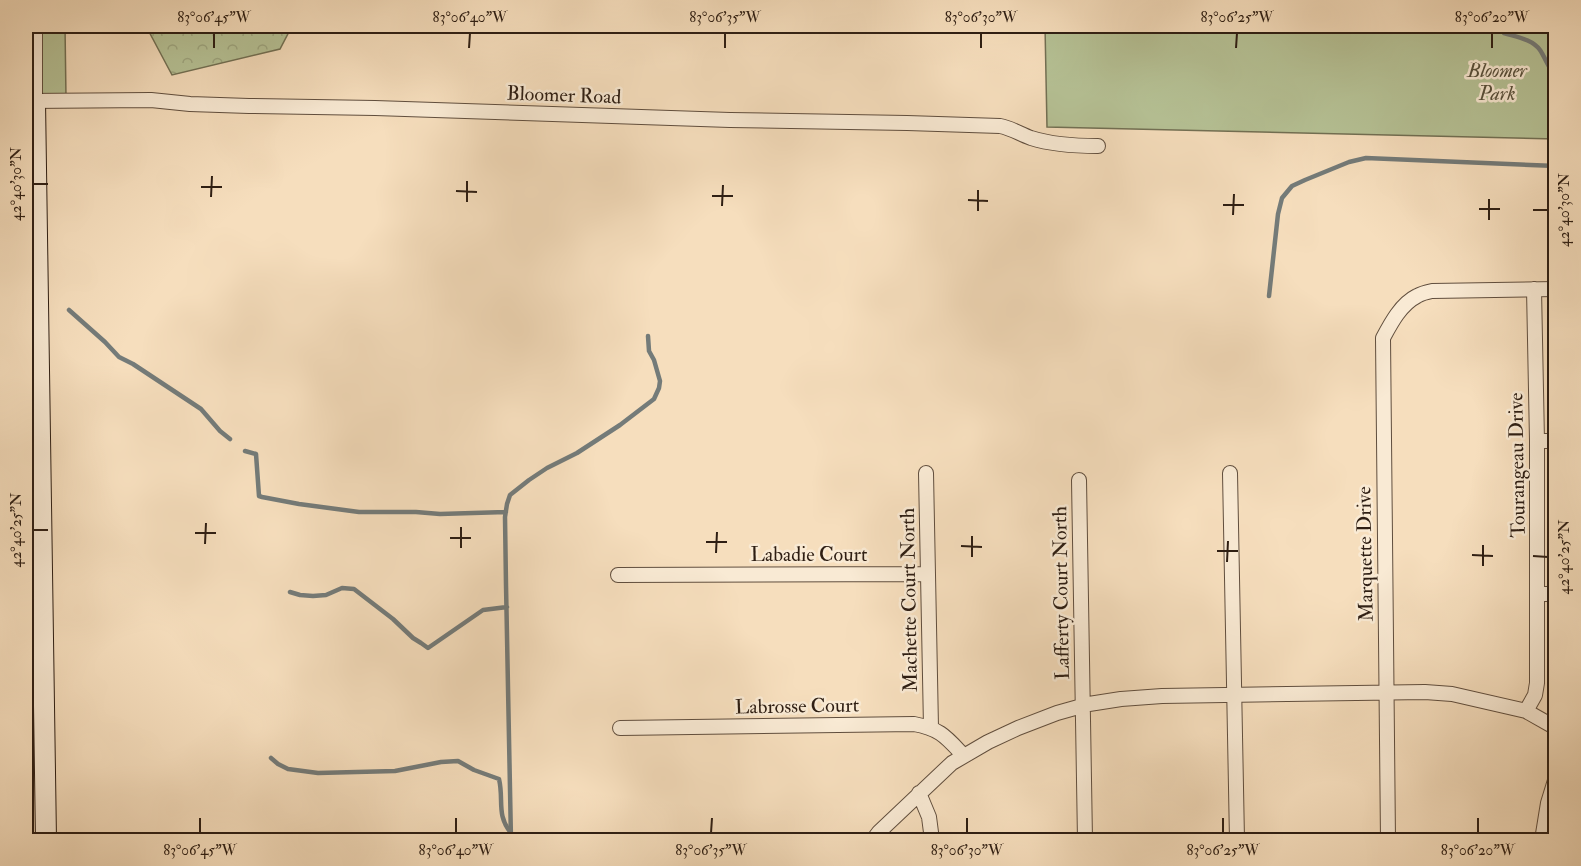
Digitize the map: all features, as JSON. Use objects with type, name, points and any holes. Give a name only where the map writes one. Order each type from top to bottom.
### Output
[{"type":"street","points":[[35,26],[30,101],[46,840]]},
{"type":"street","name":"Bloomer Road","points":[[30,101],[151,100],[249,106],[1000,126],[1048,143],[1098,146]]},
{"type":"street","points":[[1534,289],[1556,289]]},
{"type":"street","name":"Marquette Drive","points":[[1388,840],[1383,338],[1398,313],[1407,304],[1417,296],[1432,291],[1534,289]]},
{"type":"street","name":"Tourangeau Drive","points":[[1526,711],[1537,683],[1537,441],[1534,289]]},
{"type":"street","points":[[1537,441],[1556,441]]},
{"type":"street","name":"Machette Court North","points":[[926,473],[931,728]]},
{"type":"street","points":[[1230,473],[1237,840]]},
{"type":"street","name":"Lafferty Court North","points":[[1079,480],[1085,840]]},
{"type":"street","name":"Labadie Court","points":[[618,575],[928,574]]},
{"type":"street","points":[[1538,594],[1556,594]]},
{"type":"street","points":[[873,840],[919,793],[952,763],[964,756],[1018,728],[1056,714],[1082,706],[1121,699],[1162,696],[1425,692],[1452,694],[1526,711],[1556,728]]},
{"type":"street","name":"Labrosse Court","points":[[620,728],[914,724],[931,728]]},
{"type":"street","points":[[931,728],[945,737],[964,756]]},
{"type":"street","points":[[1542,840],[1548,803],[1556,777]]},
{"type":"street","points":[[919,793],[929,817],[932,840]]},
{"type":"green space","points":[[26,26],[65,26],[66,98],[26,98]]},
{"type":"green space","points":[[146,26],[292,26],[280,49],[172,75]]},
{"type":"green space","name":"Bloomer Park","points":[[1045,26],[1555,26],[1555,139],[1047,127]]},
{"type":"waterway","points":[[1504,33],[1537,46],[1556,76]]},
{"type":"waterway","points":[[1269,296],[1278,214],[1282,198],[1292,186],[1305,180],[1349,162],[1366,158],[1556,166]]},
{"type":"waterway","points":[[69,310],[119,357],[201,409],[230,439]]},
{"type":"waterway","points":[[511,840],[505,517],[507,504],[510,495],[529,480],[577,453],[654,399],[660,381],[649,351],[648,336]]},
{"type":"waterway","points":[[245,451],[256,454],[259,496],[262,497],[359,512],[440,514],[506,512]]},
{"type":"waterway","points":[[290,592],[313,596],[326,595],[342,588],[354,589],[428,648],[483,610],[507,607]]},
{"type":"waterway","points":[[271,758],[288,769],[318,773],[395,771],[458,761],[474,770],[499,779],[503,820],[511,833]]}]
